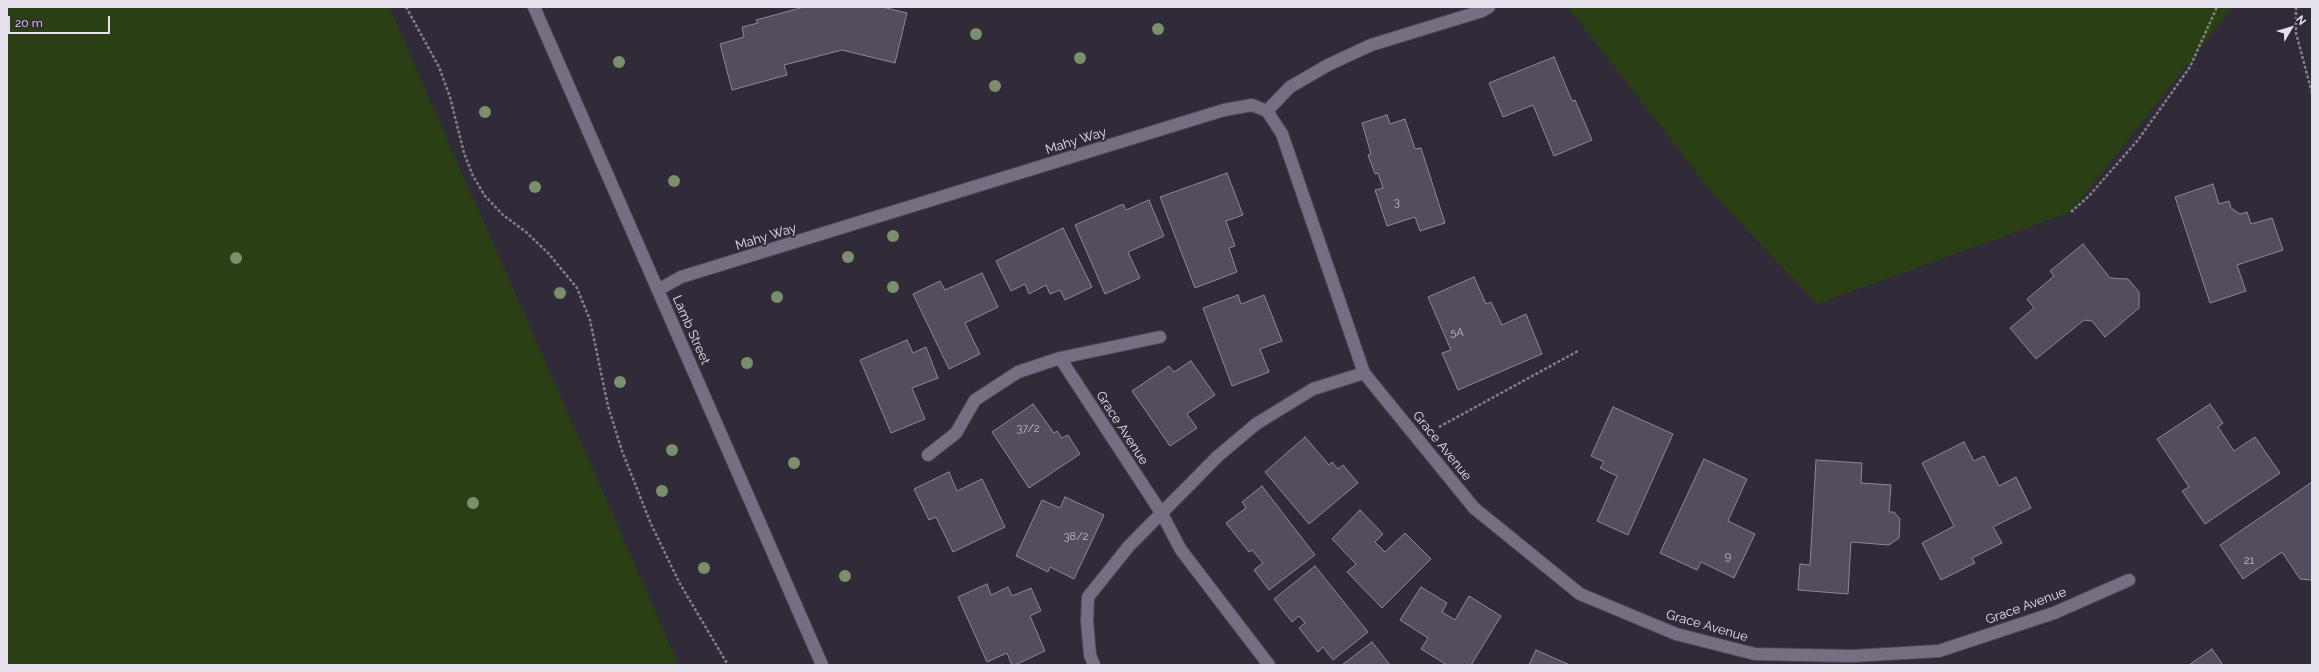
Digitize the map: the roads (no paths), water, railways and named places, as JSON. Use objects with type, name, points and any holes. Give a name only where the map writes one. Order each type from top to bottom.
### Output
[{"type":"street","name":"Lamb Street","points":[[534,7],[822,665]]},
{"type":"street","points":[[1268,111],[1290,87],[1328,65],[1371,45],[1482,11],[1489,7]]},
{"type":"street","name":"Mahy Way","points":[[658,290],[681,278],[1224,110],[1252,105],[1268,111]]},
{"type":"street","name":"Grace Avenue","points":[[1268,111],[1282,134],[1364,373],[1474,508],[1580,594],[1676,634],[1755,654],[1852,656],[1939,651],[2054,613],[2129,580]]},
{"type":"street","points":[[928,455],[956,433],[975,400],[1018,372],[1060,358],[1160,337]]},
{"type":"street","name":"Grace Avenue","points":[[1060,358],[1162,514],[1181,550],[1269,665]]},
{"type":"street","points":[[1094,665],[1090,655],[1088,597],[1129,546],[1218,456],[1256,424],[1313,389],[1364,373]]}]
